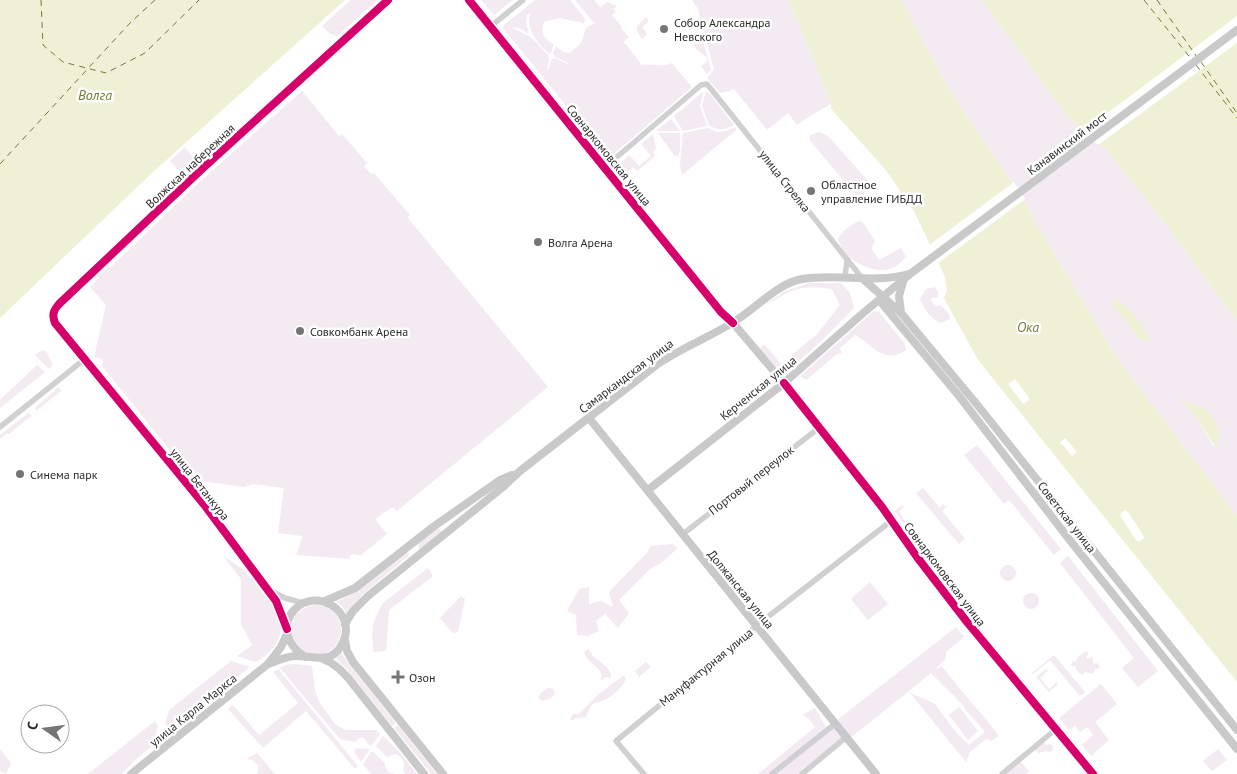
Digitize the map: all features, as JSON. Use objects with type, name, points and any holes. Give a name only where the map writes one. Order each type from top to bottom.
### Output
[{"type":"main road","name":"Канавинский мост","points":[[903,281],[1237,30]]},
{"type":"main road","name":"Самаркандская улица","points":[[345,624],[360,603],[503,487],[520,471],[674,353],[733,322],[788,284],[801,279],[845,277],[888,279],[910,274]]},
{"type":"main road","points":[[862,278],[881,298]]},
{"type":"main road","points":[[901,313],[899,296],[903,281]]},
{"type":"main road","name":"Керченская улица","points":[[648,490],[784,383],[903,281]]},
{"type":"main road","name":"Советская улица","points":[[881,298],[901,313],[979,407],[1237,730]]},
{"type":"main road","name":"Советская улица","points":[[881,298],[1237,750]]},
{"type":"main road","name":"Совнаркомовская улица","points":[[733,322],[820,427],[967,622],[1093,774]]},
{"type":"main road","name":"Должанская улица","points":[[589,418],[876,774]]},
{"type":"main road","name":"Самаркандская улица","points":[[325,601],[355,588],[475,497],[500,480],[520,471]]},
{"type":"main road","points":[[399,571],[401,565],[414,552],[414,542]]},
{"type":"main road","points":[[268,664],[281,647],[291,614],[303,603],[325,601],[338,610],[345,624],[347,651],[353,662],[443,774]]},
{"type":"main road","points":[[287,632],[290,644],[296,652],[312,659],[323,659],[332,662],[345,674],[424,774]]},
{"type":"main road","points":[[323,659],[336,651],[345,638]]},
{"type":"main road","points":[[268,664],[287,658],[305,657]]},
{"type":"main road","name":"улица Карла Маркса","points":[[132,774],[268,664]]},
{"type":"street","name":"Волжская набережная","points":[[86,358],[56,323],[53,316],[54,310],[204,167],[388,0]]},
{"type":"street","name":"Совнаркомовская улица","points":[[469,0],[721,312],[733,322]]},
{"type":"street","points":[[490,27],[523,0]]},
{"type":"street","name":"улица Стрелка","points":[[604,168],[701,85],[707,84],[862,278]]},
{"type":"street","points":[[845,277],[847,261]]},
{"type":"street","points":[[0,427],[86,358]]},
{"type":"street","name":"улица Бетанкура","points":[[86,358],[206,507],[267,589],[278,606],[287,632]]},
{"type":"street","name":"Портовый переулок","points":[[682,534],[820,427]]},
{"type":"street","name":"Мануфактурная улица","points":[[644,774],[616,741],[756,626],[891,521]]},
{"type":"street","name":"улица Бетанкура","points":[[267,589],[286,598],[303,603]]},
{"type":"street","points":[[772,774],[836,723]]},
{"type":"street","points":[[1002,774],[1056,730]]},
{"type":"street","points":[[802,774],[846,737]]},
{"type":"shaded area","points":[[351,0],[378,0],[337,36],[330,34],[322,26]]},
{"type":"shaded area","points":[[481,0],[513,0],[494,15]]},
{"type":"shaded area","points":[[535,0],[570,0],[585,19],[584,23],[559,18],[544,22],[542,30],[544,36],[554,44],[549,54],[531,31],[530,13],[527,15],[526,22],[529,34],[519,28],[511,27],[532,38],[548,55],[548,70],[554,58],[569,63],[555,57],[553,54],[556,46],[563,52],[570,53],[582,41],[586,29],[595,24],[575,0],[594,0],[601,7],[607,2],[617,6],[613,9],[616,12],[612,15],[629,37],[624,42],[642,65],[672,63],[692,87],[608,157],[503,28],[504,25]]},
{"type":"shaded area","points":[[692,0],[789,0],[831,104],[797,125],[788,113],[767,130],[734,89],[720,93],[707,78],[714,69],[697,7]]},
{"type":"shaded area","points":[[901,0],[982,0],[1067,116],[1108,151],[1164,222],[1237,321],[1237,516],[1118,360],[1026,204],[948,88]],"holes":[[[1175,393],[1220,434],[1214,447],[1196,417]]]},
{"type":"shaded area","points":[[646,17],[649,21],[642,27],[647,34],[642,39],[637,31],[637,26]]},
{"type":"shaded area","points":[[701,34],[711,70],[707,74],[701,66],[707,62],[707,58],[693,46]]},
{"type":"shaded area","name":"Совкомбанк Арена","points":[[302,91],[339,136],[342,134],[367,163],[364,166],[372,175],[374,173],[410,215],[407,217],[548,387],[397,511],[393,507],[375,519],[387,534],[361,555],[351,554],[349,559],[296,555],[303,536],[278,533],[284,488],[253,484],[244,487],[194,480],[102,366],[103,359],[94,357],[106,305],[90,287],[99,278],[98,276],[109,266],[111,267],[195,186]]},
{"type":"shaded area","points":[[704,91],[700,106],[707,126],[683,131],[674,116]]},
{"type":"shaded area","points":[[706,91],[734,125],[722,129],[709,125],[702,106]]},
{"type":"shaded area","points":[[671,119],[680,131],[657,131],[657,130]]},
{"type":"shaded area","points":[[736,127],[736,130],[682,175],[680,165],[683,133],[708,128],[718,132]]},
{"type":"shaded area","points":[[819,132],[828,136],[869,182],[862,198],[858,198],[809,139],[810,135]]},
{"type":"shaded area","points":[[658,133],[680,133],[678,156],[674,155]]},
{"type":"shaded area","points":[[653,134],[656,149],[653,152],[655,156],[637,171],[633,167],[623,176],[616,167],[629,155],[639,166],[651,156],[641,144]]},
{"type":"shaded area","points":[[185,147],[193,162],[182,174],[170,161]]},
{"type":"shaded area","points":[[860,221],[875,241],[871,248],[879,260],[901,248],[906,257],[894,267],[882,270],[866,267],[851,259],[845,253],[838,239],[847,228]]},
{"type":"shaded area","points":[[809,283],[841,283],[850,293],[854,308],[807,354],[781,372],[760,349],[762,345],[765,345],[781,364],[817,334],[840,305],[832,289],[803,288],[792,291],[765,305],[783,292]]},
{"type":"shaded area","points":[[935,287],[938,297],[931,298],[933,304],[941,305],[949,314],[950,319],[941,323],[928,313],[920,299],[926,289]]},
{"type":"shaded area","points":[[874,311],[879,312],[905,344],[906,350],[892,356],[885,355],[855,335],[840,348],[842,353],[837,354],[806,380],[800,376]]},
{"type":"shaded area","points":[[42,350],[46,351],[53,365],[49,369],[35,355]]},
{"type":"shaded area","points":[[37,365],[45,372],[0,408],[0,400]]},
{"type":"shaded area","points":[[59,387],[61,391],[36,411],[37,406]]},
{"type":"shaded area","points":[[30,413],[31,416],[0,439],[0,435]]},
{"type":"shaded area","points":[[977,445],[1061,549],[1054,555],[1009,500],[1004,504],[964,455]]},
{"type":"shaded area","points":[[923,488],[940,508],[943,504],[946,507],[942,511],[965,539],[959,544],[916,493]]},
{"type":"shaded area","points":[[902,505],[904,507],[899,512],[913,532],[910,534],[895,511]]},
{"type":"shaded area","points":[[438,528],[442,533],[419,551],[418,542]]},
{"type":"shaded area","points":[[672,544],[678,548],[661,563],[650,569],[619,600],[629,613],[618,628],[605,614],[596,621],[599,631],[588,636],[577,635],[576,615],[567,611],[579,589],[589,587],[589,604],[601,601],[613,607],[609,592],[647,553],[651,546]]},
{"type":"shaded area","points":[[408,551],[409,556],[361,596],[347,615],[343,607],[337,602],[357,591]]},
{"type":"shaded area","points":[[223,556],[246,572],[279,615],[281,630],[276,643],[267,654],[255,662],[237,656],[252,645],[241,624],[241,579]]},
{"type":"shaded area","points":[[1068,556],[1158,671],[1138,687],[1122,668],[1134,658],[1060,563]]},
{"type":"shaded area","points":[[1008,565],[1016,573],[1008,581],[1000,573]]},
{"type":"shaded area","points":[[428,568],[433,576],[389,610],[386,651],[374,652],[373,625],[383,603]]},
{"type":"shaded area","points":[[870,582],[888,604],[868,620],[851,599]]},
{"type":"shaded area","points":[[1031,593],[1039,601],[1031,609],[1023,601]]},
{"type":"shaded area","points":[[461,596],[465,599],[458,632],[453,633],[440,618]]},
{"type":"shaded area","points":[[316,605],[334,612],[341,630],[334,648],[316,655],[298,648],[291,630],[298,612]]},
{"type":"shaded area","points":[[956,627],[964,637],[946,652],[946,659],[934,670],[942,666],[999,736],[991,741],[986,739],[970,752],[966,762],[910,693],[934,703],[955,731],[969,745],[985,732],[963,705],[931,673],[806,774],[758,774],[815,727],[808,718],[802,715],[815,708],[826,727],[786,760]]},
{"type":"shaded area","points":[[589,649],[594,657],[608,669],[611,678],[600,679],[602,676],[600,672],[585,655],[584,652]]},
{"type":"shaded area","points":[[1086,651],[1089,653],[1086,657],[1088,659],[1092,657],[1094,664],[1097,663],[1100,666],[1098,669],[1094,669],[1095,671],[1092,674],[1086,672],[1082,675],[1071,664],[1073,661],[1076,662],[1078,657]]},
{"type":"shaded area","points":[[341,652],[396,723],[392,726],[347,669],[335,658]]},
{"type":"shaded area","points":[[1054,655],[1085,692],[1080,696],[1050,660],[1032,673]]},
{"type":"shaded area","points":[[231,661],[250,667],[173,729],[167,727],[165,724],[169,710]]},
{"type":"shaded area","points":[[646,662],[651,667],[639,677],[635,671]]},
{"type":"shaded area","points":[[285,665],[312,666],[315,691],[319,702],[335,724],[345,730],[376,730],[380,734],[372,745],[367,744],[366,740],[362,737],[357,739],[356,742],[340,739],[280,668]]},
{"type":"shaded area","points":[[1046,669],[1048,671],[1040,678],[1049,689],[1057,682],[1058,684],[1049,692],[1036,677]]},
{"type":"shaded area","points":[[279,670],[358,766],[355,769],[306,711],[263,748],[228,709],[232,705],[234,706],[259,735],[298,703],[274,673]]},
{"type":"shaded area","points":[[623,676],[626,678],[625,682],[620,688],[603,701],[593,704],[586,717],[575,718],[573,721],[570,719],[573,714],[579,714],[599,694]]},
{"type":"shaded area","points":[[1101,684],[1117,704],[1095,722],[1109,740],[1091,756],[1082,745],[1093,735],[1087,727],[1080,732],[1075,726],[1069,730],[1059,718]]},
{"type":"shaded area","points":[[548,688],[554,689],[555,695],[542,701],[538,698]]},
{"type":"shaded area","points":[[959,707],[978,731],[968,740],[949,715]]},
{"type":"shaded area","points":[[155,721],[158,726],[153,745],[122,774],[88,774]]},
{"type":"shaded area","points":[[398,725],[437,774],[431,774],[394,728]]},
{"type":"shaded area","points":[[383,736],[417,774],[405,774],[403,770],[404,763],[400,757],[395,754],[387,757],[376,746]]},
{"type":"shaded area","points":[[1043,742],[1047,745],[1051,744],[1053,747],[1052,751],[1039,753],[1035,751],[1035,748]]},
{"type":"shaded area","points":[[356,748],[370,749],[361,762],[354,752]]},
{"type":"shaded area","points":[[0,749],[11,763],[6,774],[0,771]]},
{"type":"shaded area","points":[[1218,749],[1227,760],[1212,771],[1203,761]]},
{"type":"shaded area","points":[[372,751],[385,763],[389,772],[395,774],[371,774],[363,764]]},
{"type":"shaded area","points":[[257,753],[275,774],[257,774],[258,765],[252,760],[246,759]]},
{"type":"shaded area","points":[[1021,762],[1029,771],[1027,774],[1006,774]]},
{"type":"water","name":"Волга","points":[[0,0],[345,0],[154,171],[0,318]]},
{"type":"water","name":"Ока","points":[[789,0],[901,0],[948,88],[1026,204],[1118,360],[1237,516],[1237,682],[978,360],[944,298],[947,291],[945,277],[914,211],[885,169],[831,109],[831,104]]},
{"type":"water","points":[[982,0],[1237,0],[1237,321],[1164,222],[1108,151],[1067,116]]},
{"type":"water","points":[[1113,299],[1135,316],[1150,341],[1140,340],[1111,303]]},
{"type":"water","points":[[1172,390],[1184,401],[1205,408],[1215,420],[1220,434],[1218,451],[1196,417]]},
{"type":"pier","points":[[1237,16],[1237,43],[1098,145],[1082,132]]},
{"type":"pier","points":[[1014,182],[1025,199],[937,264],[928,246]]},
{"type":"pier","points":[[1015,379],[1030,399],[1023,404],[1008,384]]},
{"type":"pier","points":[[1065,438],[1077,452],[1072,456],[1060,442]]},
{"type":"pier","points":[[1125,510],[1143,535],[1144,538],[1139,542],[1121,517],[1120,514]]},
{"type":"ferry route","points":[[41,0],[43,45],[63,62],[106,73],[145,53],[199,0]]},
{"type":"ferry route","points":[[0,164],[130,23],[155,0]]},
{"type":"ferry route","points":[[1144,0],[1192,60]]},
{"type":"ferry route","points":[[1157,0],[1197,57]]},
{"type":"ferry route","points":[[1201,62],[1237,113]]},
{"type":"ferry route","points":[[1196,65],[1237,118]]},
{"type":"cycle path","points":[[287,629],[276,601],[206,507],[55,323],[54,313],[59,304],[204,167],[388,0]]},
{"type":"cycle path","points":[[469,0],[721,312],[733,323]]},
{"type":"cycle path","points":[[784,383],[882,507],[917,557],[967,622],[1093,774]]},
{"type":"place","name":"Собор Александра Невского","points":[[664,29]]},
{"type":"place","name":"Областное управление ГИБДД","points":[[811,191]]},
{"type":"place","name":"Волга Арена","points":[[538,242]]},
{"type":"place","name":"Совкомбанк Арена","points":[[300,331]]},
{"type":"place","name":"Синема парк","points":[[20,474]]},
{"type":"place","name":"Озон","points":[[398,677]]}]
